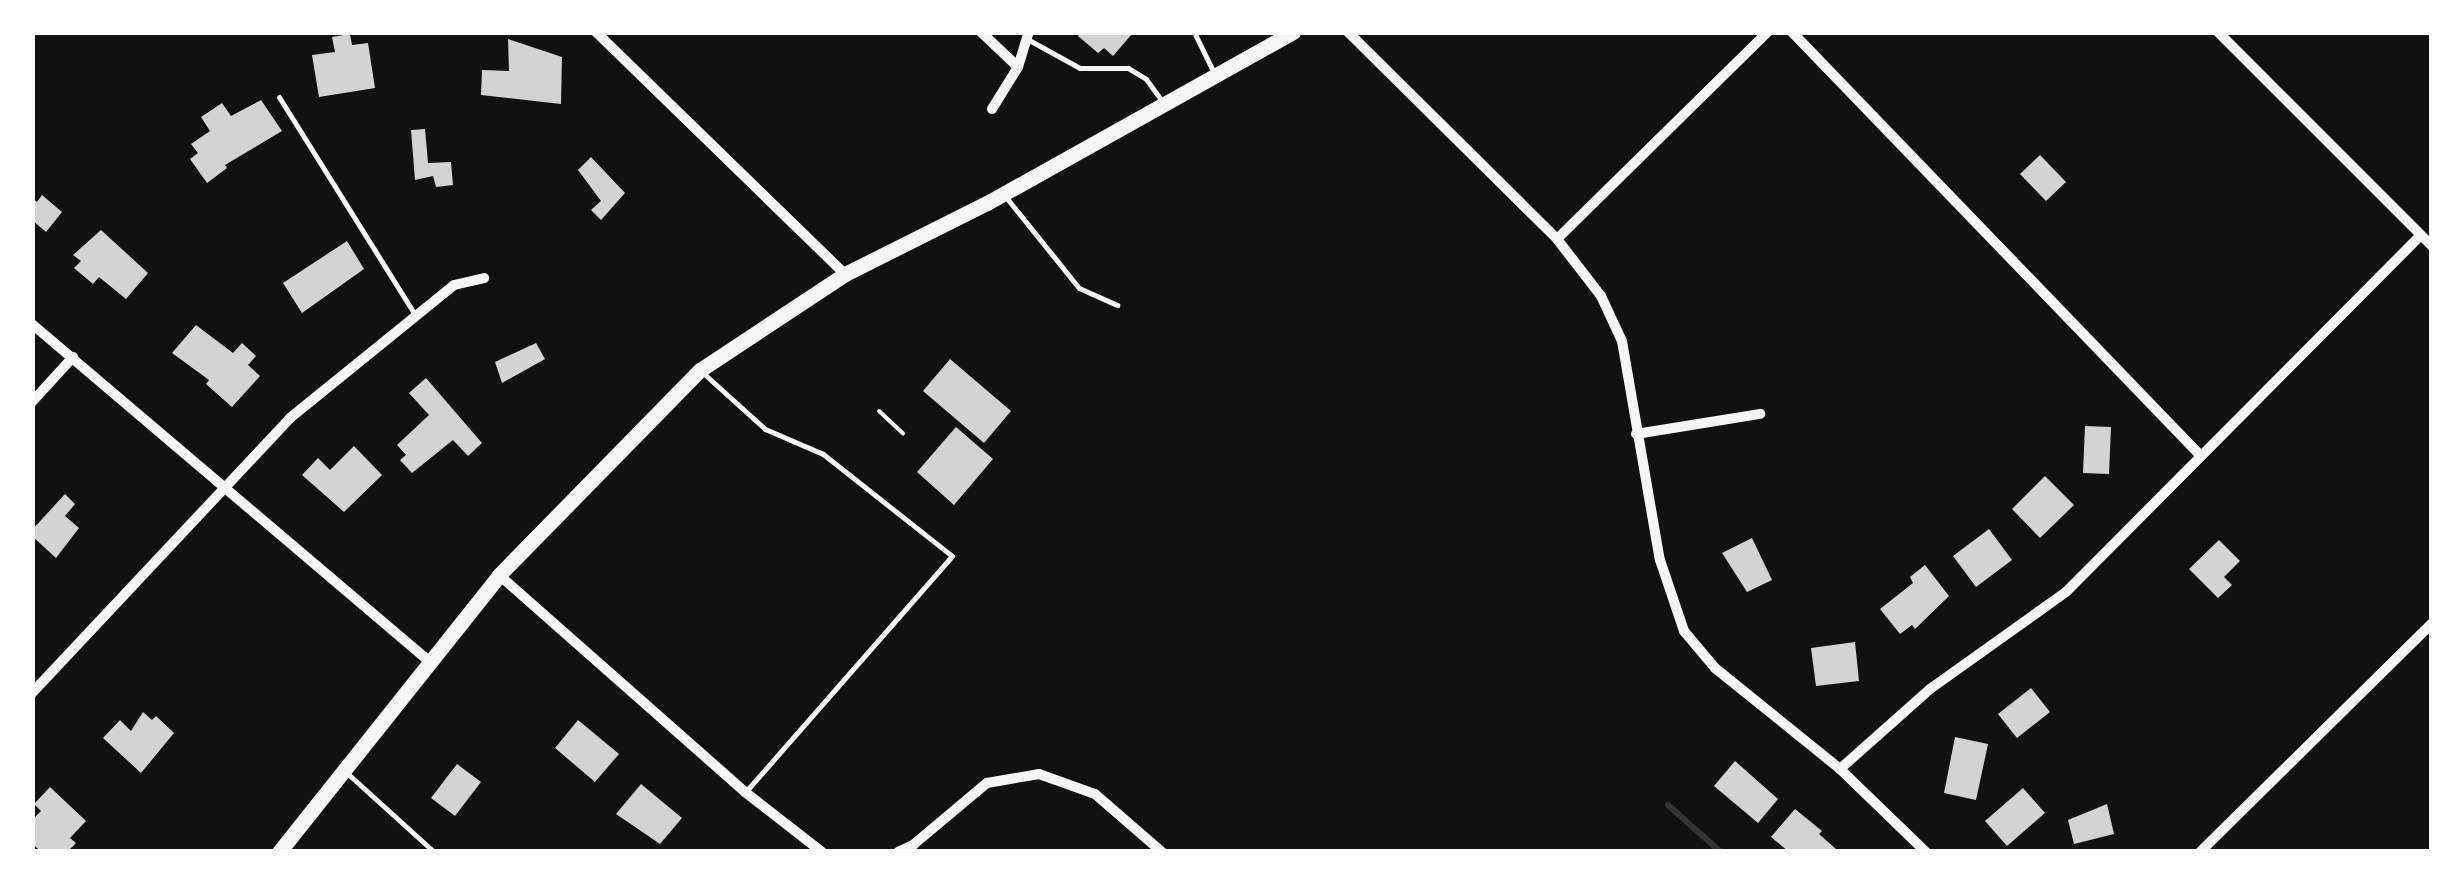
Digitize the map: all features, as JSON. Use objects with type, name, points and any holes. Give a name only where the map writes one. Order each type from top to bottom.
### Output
[{"type":"main road","points":[[279,852],[500,575],[700,370],[845,274],[1003,194],[1293,32]]},
{"type":"street","points":[[596,32],[845,274]]},
{"type":"street","points":[[980,32],[1018,67]]},
{"type":"street","points":[[1348,32],[1558,238],[1601,296],[1622,342],[1660,560],[1684,631],[1715,668],[1840,770],[1926,852]]},
{"type":"street","points":[[1558,238],[1768,32]]},
{"type":"street","points":[[1792,32],[2201,456]]},
{"type":"street","points":[[2218,32],[2432,246]]},
{"type":"street","points":[[992,110],[1018,67],[1028,36]]},
{"type":"street","points":[[1840,770],[1930,689],[2066,592],[2421,235]]},
{"type":"street","points":[[32,692],[290,418],[454,285],[484,278]]},
{"type":"street","points":[[32,324],[430,662]]},
{"type":"street","points":[[32,402],[73,357]]},
{"type":"street","points":[[1636,434],[1760,414]]},
{"type":"street","points":[[500,575],[745,792],[822,852]]},
{"type":"street","points":[[2200,852],[2432,623]]},
{"type":"street","points":[[898,852],[913,845],[987,784],[1039,774],[1094,794],[1162,852]]},
{"type":"lane","points":[[1194,32],[1216,75]]},
{"type":"lane","points":[[1028,36],[1080,68],[1128,68],[1146,80],[1164,103]]},
{"type":"lane","points":[[279,97],[416,316]]},
{"type":"lane","points":[[1003,194],[1080,288],[1117,305]]},
{"type":"lane","points":[[700,370],[765,429],[824,454],[952,556],[745,792]]},
{"type":"lane","points":[[343,770],[434,852]]},
{"type":"path","points":[[878,411],[903,433]]},
{"type":"building","points":[[1081,32],[1132,34],[1113,56],[1104,48],[1098,53],[1078,36]]},
{"type":"building","points":[[350,34],[352,45],[368,43],[375,88],[319,97],[312,55],[335,52],[332,37]]},
{"type":"building","points":[[508,39],[562,57],[561,104],[481,95],[482,70],[509,71]]},
{"type":"building","points":[[261,100],[282,131],[225,165],[227,168],[207,183],[190,159],[198,153],[191,144],[210,131],[201,117],[222,103],[231,116]]},
{"type":"building","points":[[425,129],[428,163],[451,162],[453,185],[436,187],[433,176],[415,180],[411,130]]},
{"type":"building","points":[[2040,155],[2066,182],[2046,201],[2020,174]]},
{"type":"building","points":[[591,157],[625,193],[601,220],[591,210],[601,201],[578,170]]},
{"type":"building","points":[[42,195],[62,212],[46,232],[32,220],[32,198],[37,202]]},
{"type":"building","points":[[101,230],[148,273],[126,299],[99,277],[93,284],[74,268],[81,261],[73,255]]},
{"type":"building","points":[[347,241],[364,269],[302,313],[283,283]]},
{"type":"building","points":[[196,325],[233,353],[242,343],[256,356],[248,365],[260,376],[232,407],[206,384],[209,380],[172,353]]},
{"type":"building","points":[[536,343],[545,359],[502,383],[495,362]]},
{"type":"building","points":[[950,359],[1011,411],[984,443],[923,391]]},
{"type":"building","points":[[426,378],[482,443],[468,456],[453,440],[412,473],[400,460],[406,455],[397,445],[429,415],[409,393]]},
{"type":"building","points":[[2085,426],[2111,427],[2109,474],[2083,473]]},
{"type":"building","points":[[956,427],[993,459],[954,505],[917,472]]},
{"type":"building","points":[[354,446],[382,475],[344,512],[302,475],[318,458],[330,470]]},
{"type":"building","points":[[2045,476],[2074,505],[2040,538],[2012,509]]},
{"type":"building","points":[[65,494],[75,504],[65,516],[79,528],[56,558],[32,536],[32,530]]},
{"type":"building","points":[[1989,529],[2012,560],[1976,587],[1953,556]]},
{"type":"building","points":[[1752,538],[1772,580],[1747,592],[1722,553]]},
{"type":"building","points":[[2219,540],[2240,561],[2224,577],[2232,585],[2218,598],[2189,569]]},
{"type":"building","points":[[1925,565],[1949,596],[1915,629],[1912,625],[1900,634],[1880,609],[1913,583],[1910,577]]},
{"type":"building","points":[[1855,642],[1859,681],[1816,686],[1811,648]]},
{"type":"building","points":[[2031,688],[2050,712],[2017,738],[1998,714]]},
{"type":"building","points":[[143,712],[152,720],[156,716],[174,733],[141,773],[103,738],[120,720],[131,731]]},
{"type":"building","points":[[578,720],[619,754],[595,782],[555,748]]},
{"type":"building","points":[[1955,737],[1988,744],[1976,800],[1944,793]]},
{"type":"building","points":[[1735,761],[1778,799],[1758,823],[1714,786]]},
{"type":"building","points":[[457,764],[481,782],[455,816],[431,798]]},
{"type":"building","points":[[641,784],[682,818],[660,844],[616,814]]},
{"type":"building","points":[[50,787],[86,821],[70,838],[76,843],[67,852],[41,852],[32,843],[32,820],[41,811],[34,804]]},
{"type":"building","points":[[2023,788],[2045,813],[2007,846],[1985,821]]},
{"type":"building","points":[[2107,804],[2114,834],[2074,844],[2068,820]]},
{"type":"building","points":[[1795,809],[1822,831],[1819,834],[1836,849],[1833,852],[1789,852],[1771,837]]},
{"type":"waterway","points":[[1668,805],[1721,852]]}]
